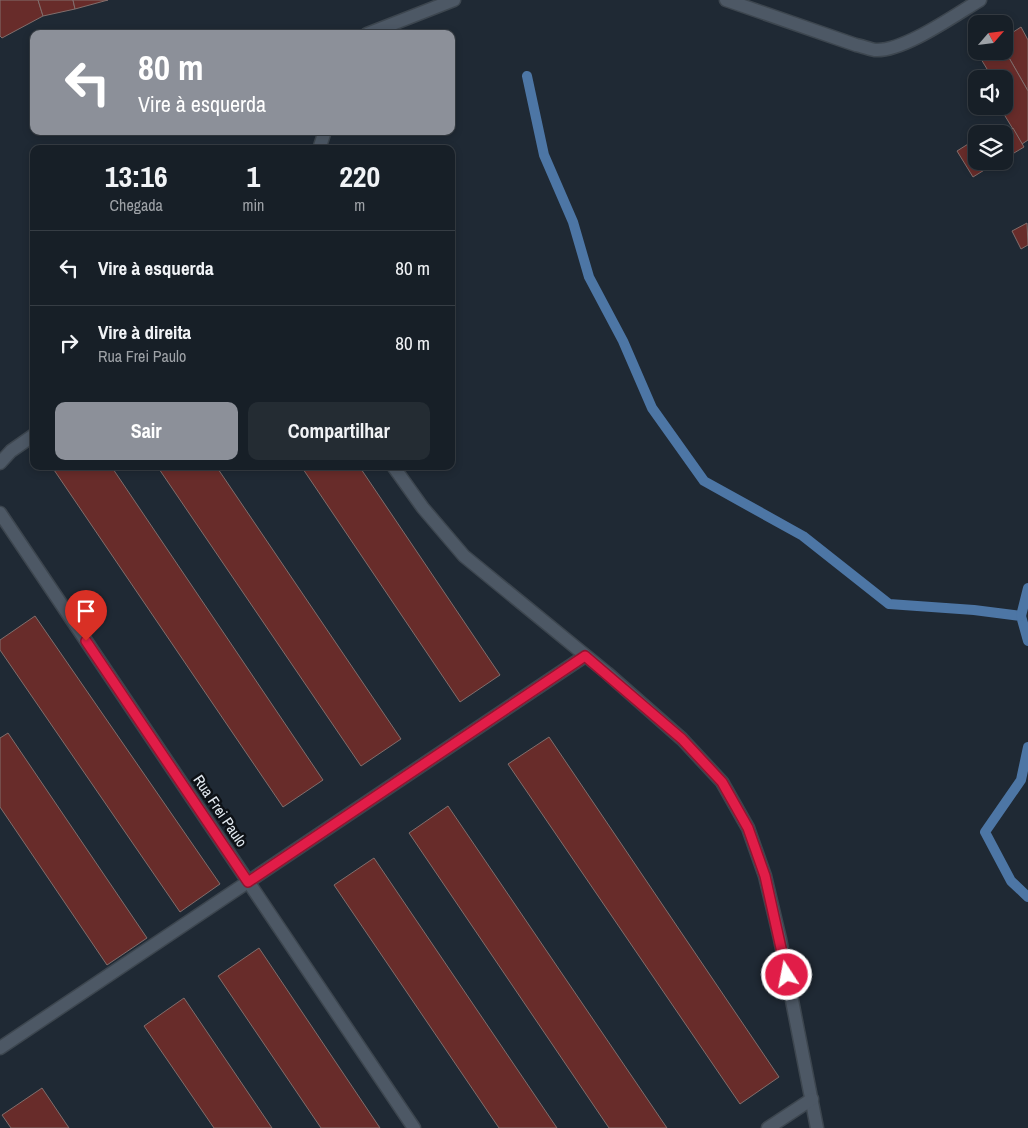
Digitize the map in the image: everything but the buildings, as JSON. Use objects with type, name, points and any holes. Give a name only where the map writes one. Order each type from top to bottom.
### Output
[{"type":"street","points":[[377,30],[454,0]]},
{"type":"street","points":[[726,0],[856,45],[876,50],[896,47],[917,38],[980,0]]},
{"type":"street","points":[[0,463],[11,451],[30,438]]},
{"type":"street","points":[[396,470],[424,508],[464,556],[682,739],[722,782],[748,828],[765,876],[780,939],[817,1128]]},
{"type":"street","name":"Rua Frei Paulo","points":[[0,513],[414,1128]]},
{"type":"street","points":[[0,1048],[585,656]]},
{"type":"street","points":[[768,1128],[812,1098]]},
{"type":"waterway","points":[[527,76],[544,155],[573,222],[589,277],[623,341],[652,408],[704,481],[803,536],[889,604],[974,610],[1021,616],[1028,641]]},
{"type":"waterway","points":[[1021,616],[1028,588]]},
{"type":"waterway","points":[[1028,747],[1021,780],[985,832],[1011,881],[1028,897]]},
{"type":"route","points":[[86,641],[248,882],[585,656],[682,739],[722,782],[748,828],[765,876],[787,975]]}]
